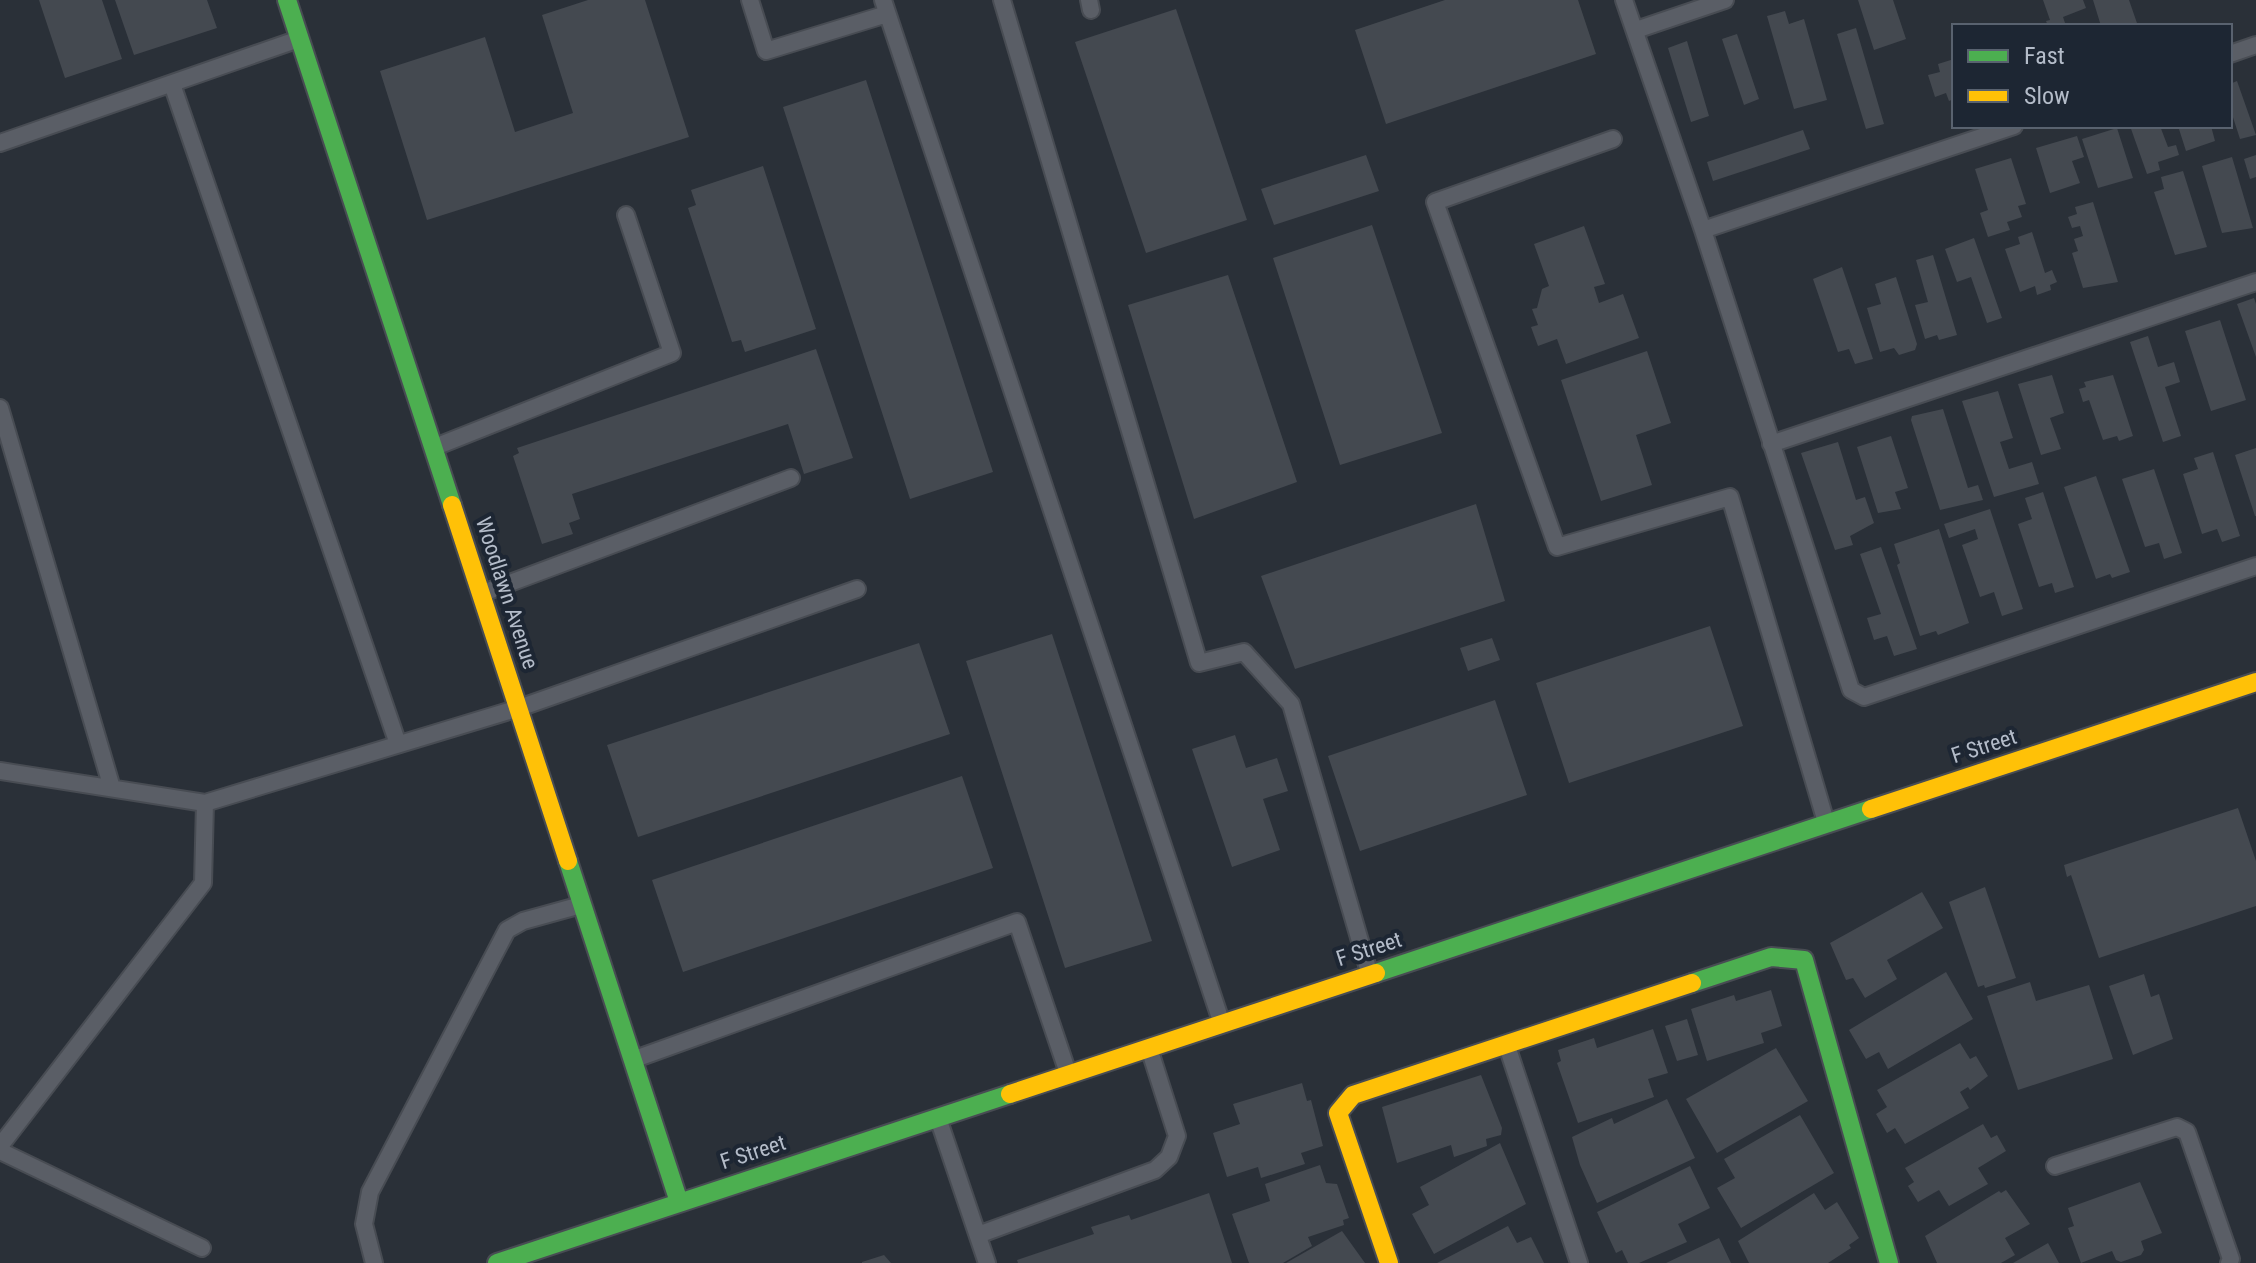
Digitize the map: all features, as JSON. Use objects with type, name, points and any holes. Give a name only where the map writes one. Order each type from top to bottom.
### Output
[{"type":"street","name":"Woodlawn Avenue","points":[[287,0],[679,1202]]},
{"type":"street","name":"F Street","points":[[497,1263],[2256,682]]},
{"type":"street","points":[[1389,1263],[1338,1113],[1353,1095],[1771,957],[1804,960],[1889,1263]]},
{"type":"lane","points":[[750,0],[766,51],[885,7],[1221,1023]]},
{"type":"lane","points":[[1002,0],[1199,663],[1244,652],[1291,704],[1369,974]]},
{"type":"lane","points":[[1624,0],[1703,230],[1851,690],[1864,697],[2256,566]]},
{"type":"lane","points":[[1636,30],[1725,0]]},
{"type":"lane","points":[[0,143],[300,39]]},
{"type":"lane","points":[[2232,53],[2256,45]]},
{"type":"lane","points":[[172,84],[398,744]]},
{"type":"lane","points":[[1703,230],[2008,128]]},
{"type":"lane","points":[[1613,139],[1435,202],[1557,547],[1730,497],[1827,823]]},
{"type":"lane","points":[[434,447],[672,353],[626,215]]},
{"type":"lane","points":[[1771,444],[2256,282]]},
{"type":"lane","points":[[0,408],[112,788]]},
{"type":"lane","points":[[482,594],[791,478]]},
{"type":"lane","points":[[0,771],[205,803],[519,708],[857,589]]},
{"type":"lane","points":[[202,1248],[0,1149],[203,883],[205,803]]},
{"type":"lane","points":[[374,1263],[364,1224],[370,1192],[507,930],[523,921],[583,904]]},
{"type":"lane","points":[[634,1059],[1017,922],[1068,1073]]},
{"type":"lane","points":[[1507,1046],[1579,1263]]},
{"type":"lane","points":[[978,1235],[1155,1170],[1169,1157],[1177,1136],[1148,1047]]},
{"type":"lane","points":[[938,1116],[987,1263]]},
{"type":"lane","points":[[2055,1166],[2177,1127],[2187,1132],[2231,1259],[2229,1263]]},
{"type":"building","points":[[39,0],[102,0],[122,59],[65,78]]},
{"type":"building","points":[[115,0],[207,0],[217,28],[134,55]]},
{"type":"building","points":[[588,0],[645,0],[689,137],[427,220],[380,71],[485,37],[515,132],[573,113],[542,15]]},
{"type":"building","points":[[1445,0],[1578,0],[1596,54],[1386,124],[1355,30]]},
{"type":"building","points":[[1858,0],[1893,0],[1906,39],[1874,50]]},
{"type":"building","points":[[2043,0],[2083,0],[2086,8],[2063,17],[2065,24],[2047,24],[2046,21],[2050,20]]},
{"type":"building","points":[[2093,0],[2129,0],[2137,24],[2100,24]]},
{"type":"building","points":[[1176,9],[1247,220],[1146,253],[1075,42]]},
{"type":"building","points":[[1785,11],[1789,24],[1804,19],[1827,100],[1794,109],[1767,16]]},
{"type":"building","points":[[1856,28],[1884,124],[1866,129],[1837,34]]},
{"type":"building","points":[[1737,34],[1759,99],[1744,105],[1722,39]]},
{"type":"building","points":[[1687,41],[1709,116],[1691,122],[1668,48]]},
{"type":"building","points":[[1952,60],[1952,100],[1949,101],[1946,93],[1935,97],[1928,75],[1940,72],[1938,64]]},
{"type":"building","points":[[866,80],[993,472],[910,499],[783,107]]},
{"type":"building","points":[[2237,81],[2256,135],[2240,139],[2232,114],[2232,83]]},
{"type":"building","points":[[2117,128],[2133,178],[2098,188],[2082,139]]},
{"type":"building","points":[[2131,128],[2161,128],[2168,147],[2176,145],[2179,155],[2158,162],[2160,170],[2147,174]]},
{"type":"building","points":[[2179,128],[2212,128],[2215,141],[2186,151]]},
{"type":"building","points":[[1803,130],[1810,149],[1713,181],[1707,162]]},
{"type":"building","points":[[2077,136],[2084,157],[2072,161],[2080,183],[2050,193],[2036,148]]},
{"type":"building","points":[[1366,155],[1379,191],[1274,225],[1261,189]]},
{"type":"building","points":[[2256,155],[2256,177],[2250,179],[2244,159]]},
{"type":"building","points":[[2232,157],[2253,228],[2222,233],[2202,166]]},
{"type":"building","points":[[2011,158],[2026,204],[2018,206],[2022,217],[2007,222],[2010,230],[1988,237],[1980,213],[1988,210],[1975,169]]},
{"type":"building","points":[[763,166],[816,329],[745,352],[741,340],[732,342],[688,208],[696,205],[691,190]]},
{"type":"building","points":[[2183,171],[2207,247],[2175,255],[2154,192],[2164,189],[2161,177]]},
{"type":"building","points":[[2093,202],[2118,282],[2083,288],[2072,253],[2078,251],[2074,239],[2083,236],[2080,226],[2072,228],[2068,217],[2077,214],[2075,207]]},
{"type":"building","points":[[1372,225],[1442,433],[1340,465],[1273,258]]},
{"type":"building","points":[[1584,226],[1605,284],[1594,287],[1599,303],[1623,294],[1639,338],[1566,364],[1557,339],[1538,346],[1531,327],[1538,325],[1532,309],[1537,308],[1542,289],[1549,286],[1534,244]]},
{"type":"building","points":[[2032,232],[2045,273],[2052,270],[2057,282],[2050,285],[2051,290],[2037,295],[2035,286],[2020,292],[2005,249],[2020,244],[2018,237]]},
{"type":"building","points":[[1974,238],[2002,318],[1987,323],[1971,277],[1957,282],[1945,249]]},
{"type":"building","points":[[1933,255],[1957,335],[1939,340],[1937,335],[1925,339],[1915,305],[1928,302],[1916,260]]},
{"type":"building","points":[[1842,267],[1873,359],[1855,364],[1849,349],[1838,352],[1813,279]]},
{"type":"building","points":[[1228,275],[1297,482],[1194,519],[1128,305]]},
{"type":"building","points":[[1896,277],[1917,344],[1915,350],[1899,355],[1894,348],[1880,352],[1867,308],[1881,304],[1875,284]]},
{"type":"building","points":[[2254,298],[2256,304],[2256,357],[2237,304]]},
{"type":"building","points":[[2220,320],[2246,400],[2211,411],[2185,331]]},
{"type":"building","points":[[2148,336],[2158,367],[2174,362],[2180,382],[2165,387],[2181,436],[2163,442],[2130,342]]},
{"type":"building","points":[[816,349],[853,458],[804,474],[788,424],[572,494],[580,519],[569,523],[573,534],[542,544],[513,456],[519,453],[517,448]]},
{"type":"building","points":[[1647,351],[1671,423],[1636,435],[1652,485],[1601,501],[1561,380]]},
{"type":"building","points":[[2052,375],[2064,413],[2050,418],[2061,449],[2041,455],[2018,384]]},
{"type":"building","points":[[2113,375],[2133,436],[2119,441],[2117,436],[2103,440],[2089,400],[2083,402],[2079,389],[2086,387],[2084,382]]},
{"type":"building","points":[[1998,391],[2013,438],[2000,442],[2009,469],[2032,462],[2039,484],[1994,497],[1962,401]]},
{"type":"building","points":[[1943,409],[1968,488],[1978,485],[1983,500],[1940,510],[1911,420],[1912,416]]},
{"type":"building","points":[[1891,436],[1908,488],[1895,492],[1901,509],[1878,513],[1857,447]]},
{"type":"building","points":[[1838,442],[1856,500],[1865,497],[1874,523],[1850,536],[1853,545],[1835,550],[1801,453]]},
{"type":"building","points":[[2256,448],[2256,516],[2255,516],[2235,455]]},
{"type":"building","points":[[2213,452],[2240,536],[2222,542],[2217,529],[2202,534],[2183,474],[2198,469],[2194,458]]},
{"type":"building","points":[[2154,469],[2182,553],[2164,559],[2159,543],[2145,547],[2122,479]]},
{"type":"building","points":[[2096,476],[2130,572],[2112,578],[2110,574],[2096,579],[2064,487]]},
{"type":"building","points":[[2043,492],[2074,587],[2055,593],[2052,583],[2039,587],[2018,524],[2032,519],[2025,498]]},
{"type":"building","points":[[1476,504],[1505,601],[1295,669],[1261,576]]},
{"type":"building","points":[[1990,509],[2023,609],[2002,616],[1994,592],[1980,597],[1962,545],[1978,539],[1975,529],[1949,538],[1944,524]]},
{"type":"building","points":[[1939,529],[1969,623],[1938,635],[1936,631],[1920,636],[1897,565],[1900,563],[1894,544]]},
{"type":"building","points":[[1881,547],[1917,649],[1894,656],[1887,636],[1874,640],[1867,618],[1881,614],[1860,554]]},
{"type":"building","points":[[1710,626],[1743,726],[1569,783],[1536,683]]},
{"type":"building","points":[[1052,634],[1152,941],[1065,968],[966,661]]},
{"type":"building","points":[[1492,638],[1500,660],[1468,671],[1460,648]]},
{"type":"building","points":[[919,643],[950,734],[638,837],[607,745]]},
{"type":"building","points":[[1495,700],[1527,795],[1360,851],[1328,756]]},
{"type":"building","points":[[1235,735],[1246,768],[1277,758],[1288,791],[1263,799],[1280,850],[1232,867],[1192,749]]},
{"type":"building","points":[[962,776],[993,868],[683,972],[652,880]]},
{"type":"building","points":[[2238,808],[2256,861],[2256,906],[2099,958],[2071,875],[2067,877],[2064,865]]},
{"type":"building","points":[[1985,887],[2016,978],[1985,988],[1984,985],[1978,987],[1949,902]]},
{"type":"building","points":[[1922,892],[1943,928],[1887,960],[1897,979],[1865,998],[1853,978],[1846,980],[1830,943]]},
{"type":"building","points":[[1946,972],[1973,1019],[1888,1069],[1879,1052],[1866,1059],[1849,1030]]},
{"type":"building","points":[[2144,974],[2151,997],[2159,994],[2173,1039],[2133,1055],[2109,986]]},
{"type":"building","points":[[2030,982],[2036,1001],[2089,985],[2113,1059],[2018,1090],[1987,996]]},
{"type":"building","points":[[1771,990],[1782,1026],[1761,1033],[1764,1043],[1707,1061],[1691,1009],[1734,995],[1736,1001]]},
{"type":"building","points":[[1687,1019],[1698,1055],[1677,1061],[1665,1026]]},
{"type":"building","points":[[1653,1029],[1668,1073],[1648,1079],[1654,1097],[1578,1123],[1557,1063],[1561,1061],[1558,1050],[1594,1038],[1597,1048]]},
{"type":"building","points":[[1960,1043],[1970,1059],[1976,1056],[1988,1076],[1970,1090],[1968,1087],[1960,1092],[1969,1108],[1905,1144],[1895,1128],[1887,1133],[1876,1114],[1887,1107],[1877,1090]]},
{"type":"building","points":[[1776,1048],[1808,1101],[1717,1153],[1686,1099]]},
{"type":"building","points":[[1481,1075],[1502,1128],[1501,1135],[1486,1139],[1487,1146],[1454,1157],[1451,1145],[1397,1163],[1382,1107]]},
{"type":"building","points":[[1302,1083],[1307,1101],[1311,1100],[1323,1146],[1301,1153],[1305,1164],[1261,1178],[1258,1167],[1227,1177],[1213,1133],[1240,1124],[1233,1104]]},
{"type":"building","points":[[1667,1099],[1695,1158],[1597,1203],[1580,1165],[1572,1137],[1612,1118],[1614,1124]]},
{"type":"building","points":[[1800,1115],[1834,1173],[1741,1228],[1717,1188],[1735,1178],[1724,1159]]},
{"type":"building","points":[[1983,1124],[1991,1138],[1997,1135],[2006,1151],[1978,1168],[1988,1184],[1949,1206],[1939,1190],[1918,1202],[1908,1186],[1914,1182],[1905,1168]]},
{"type":"building","points":[[1500,1143],[1526,1204],[1434,1254],[1412,1214],[1429,1205],[1420,1187]]},
{"type":"building","points":[[1320,1165],[1326,1183],[1337,1184],[1349,1218],[1343,1220],[1344,1225],[1308,1237],[1312,1246],[1283,1263],[1249,1263],[1232,1214],[1270,1201],[1265,1184]]},
{"type":"building","points":[[1690,1166],[1710,1208],[1678,1224],[1687,1242],[1639,1263],[1628,1263],[1622,1250],[1616,1253],[1597,1212]]},
{"type":"building","points":[[2140,1182],[2162,1233],[2141,1241],[2144,1250],[2141,1255],[2121,1262],[2116,1260],[2112,1251],[2081,1263],[2068,1228],[2074,1226],[2068,1208]]},
{"type":"building","points":[[2006,1190],[2030,1224],[2005,1238],[2015,1255],[2001,1263],[1937,1263],[1925,1236],[1999,1191]]},
{"type":"building","points":[[1209,1193],[1232,1263],[1018,1263],[1017,1260],[1094,1234],[1091,1227],[1129,1215],[1131,1220]]},
{"type":"building","points":[[1814,1193],[1825,1210],[1837,1202],[1859,1238],[1849,1245],[1851,1248],[1828,1263],[1749,1263],[1738,1241]]},
{"type":"building","points":[[1508,1226],[1517,1243],[1531,1237],[1544,1263],[1437,1263]]},
{"type":"building","points":[[1342,1231],[1365,1263],[1286,1263]]},
{"type":"building","points":[[1719,1238],[1731,1263],[1666,1263]]},
{"type":"building","points":[[2048,1243],[2059,1263],[2013,1263]]},
{"type":"building","points":[[884,1255],[891,1263],[862,1263],[862,1262]]},
{"type":"traffic: fast","points":[[287,0],[452,505]]},
{"type":"traffic: fast","points":[[1376,973],[1871,809]]},
{"type":"traffic: fast","points":[[568,861],[679,1202]]},
{"type":"traffic: fast","points":[[1692,983],[1771,957],[1804,960],[1889,1263]]},
{"type":"traffic: fast","points":[[497,1263],[1010,1094]]},
{"type":"traffic: slow","points":[[452,505],[568,861]]},
{"type":"traffic: slow","points":[[1871,809],[2256,682]]},
{"type":"traffic: slow","points":[[1010,1094],[1376,973]]},
{"type":"traffic: slow","points":[[1389,1263],[1338,1113],[1353,1095],[1692,983]]}]
